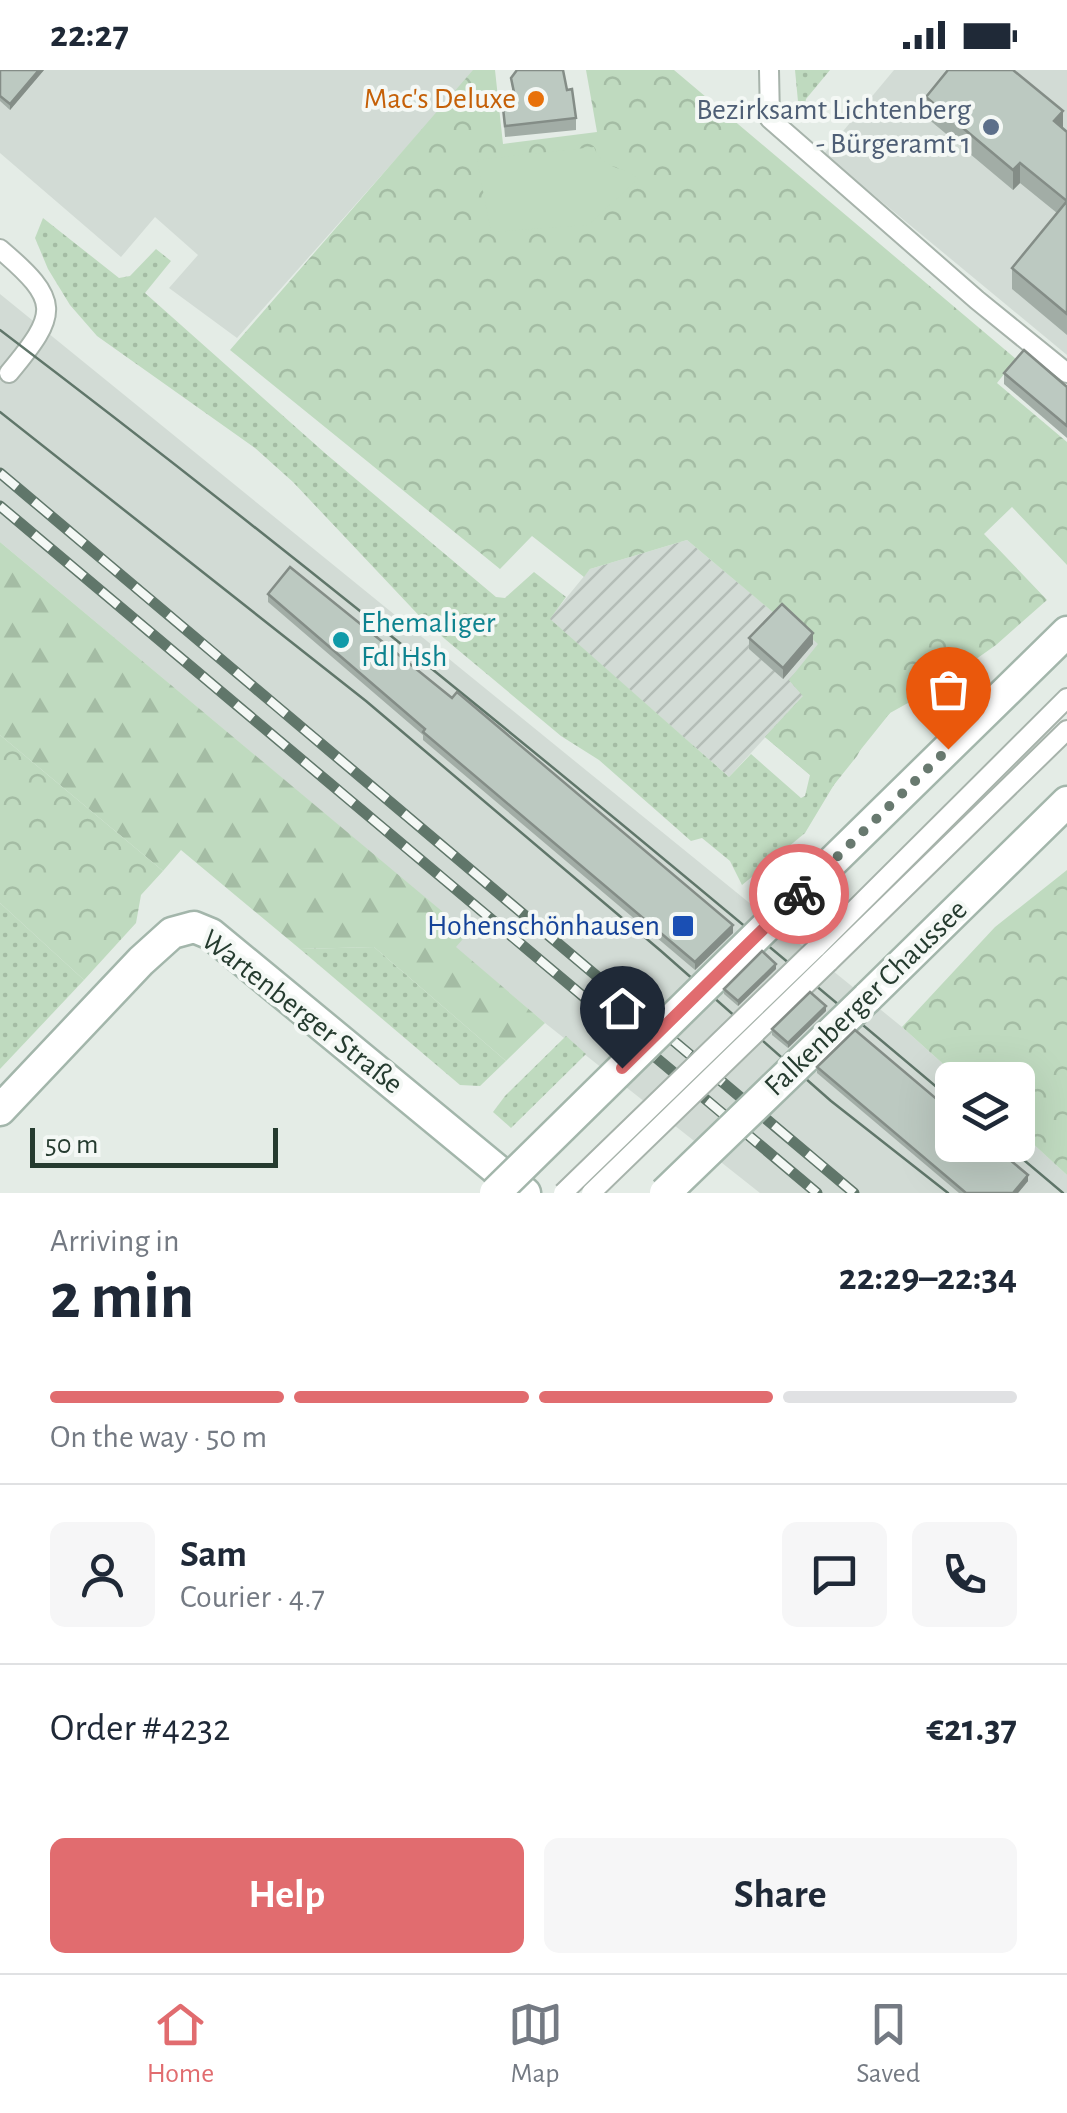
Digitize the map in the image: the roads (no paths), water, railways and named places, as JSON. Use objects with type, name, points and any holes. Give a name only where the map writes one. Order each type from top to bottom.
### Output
[{"type":"main road","points":[[495,1193],[1067,632]]},
{"type":"main road","name":"Falkenberger Chaussee","points":[[665,1193],[1067,802]]},
{"type":"main road","name":"Wartenberger Straße","points":[[0,1110],[140,961],[172,932],[194,928],[211,934],[525,1193]]},
{"type":"lane","points":[[769,70],[770,119],[977,300],[1067,373]]},
{"type":"lane","points":[[0,250],[38,282],[47,308],[41,333],[9,373]]},
{"type":"lane","points":[[563,1193],[1067,698]]},
{"type":"lane","points":[[591,1193],[1067,730]]},
{"type":"tram line","points":[[0,330],[481,709],[935,1086]]},
{"type":"tram line","points":[[0,412],[366,701],[831,1101],[948,1193]]},
{"type":"tram line","points":[[1026,1162],[1063,1193]]},
{"type":"railway","points":[[0,473],[854,1193]]},
{"type":"railway","points":[[0,506],[817,1193]]},
{"type":"place","name":"Mac's Deluxe","points":[[536,99]]},
{"type":"place","name":"Bezirksamt Lichtenberg - Bürgeramt 1","points":[[991,127]]},
{"type":"place","name":"Ehemaliger Fdl Hsh","points":[[341,640]]},
{"type":"place","name":"Hohenschönhausen","points":[[683,926]]}]
